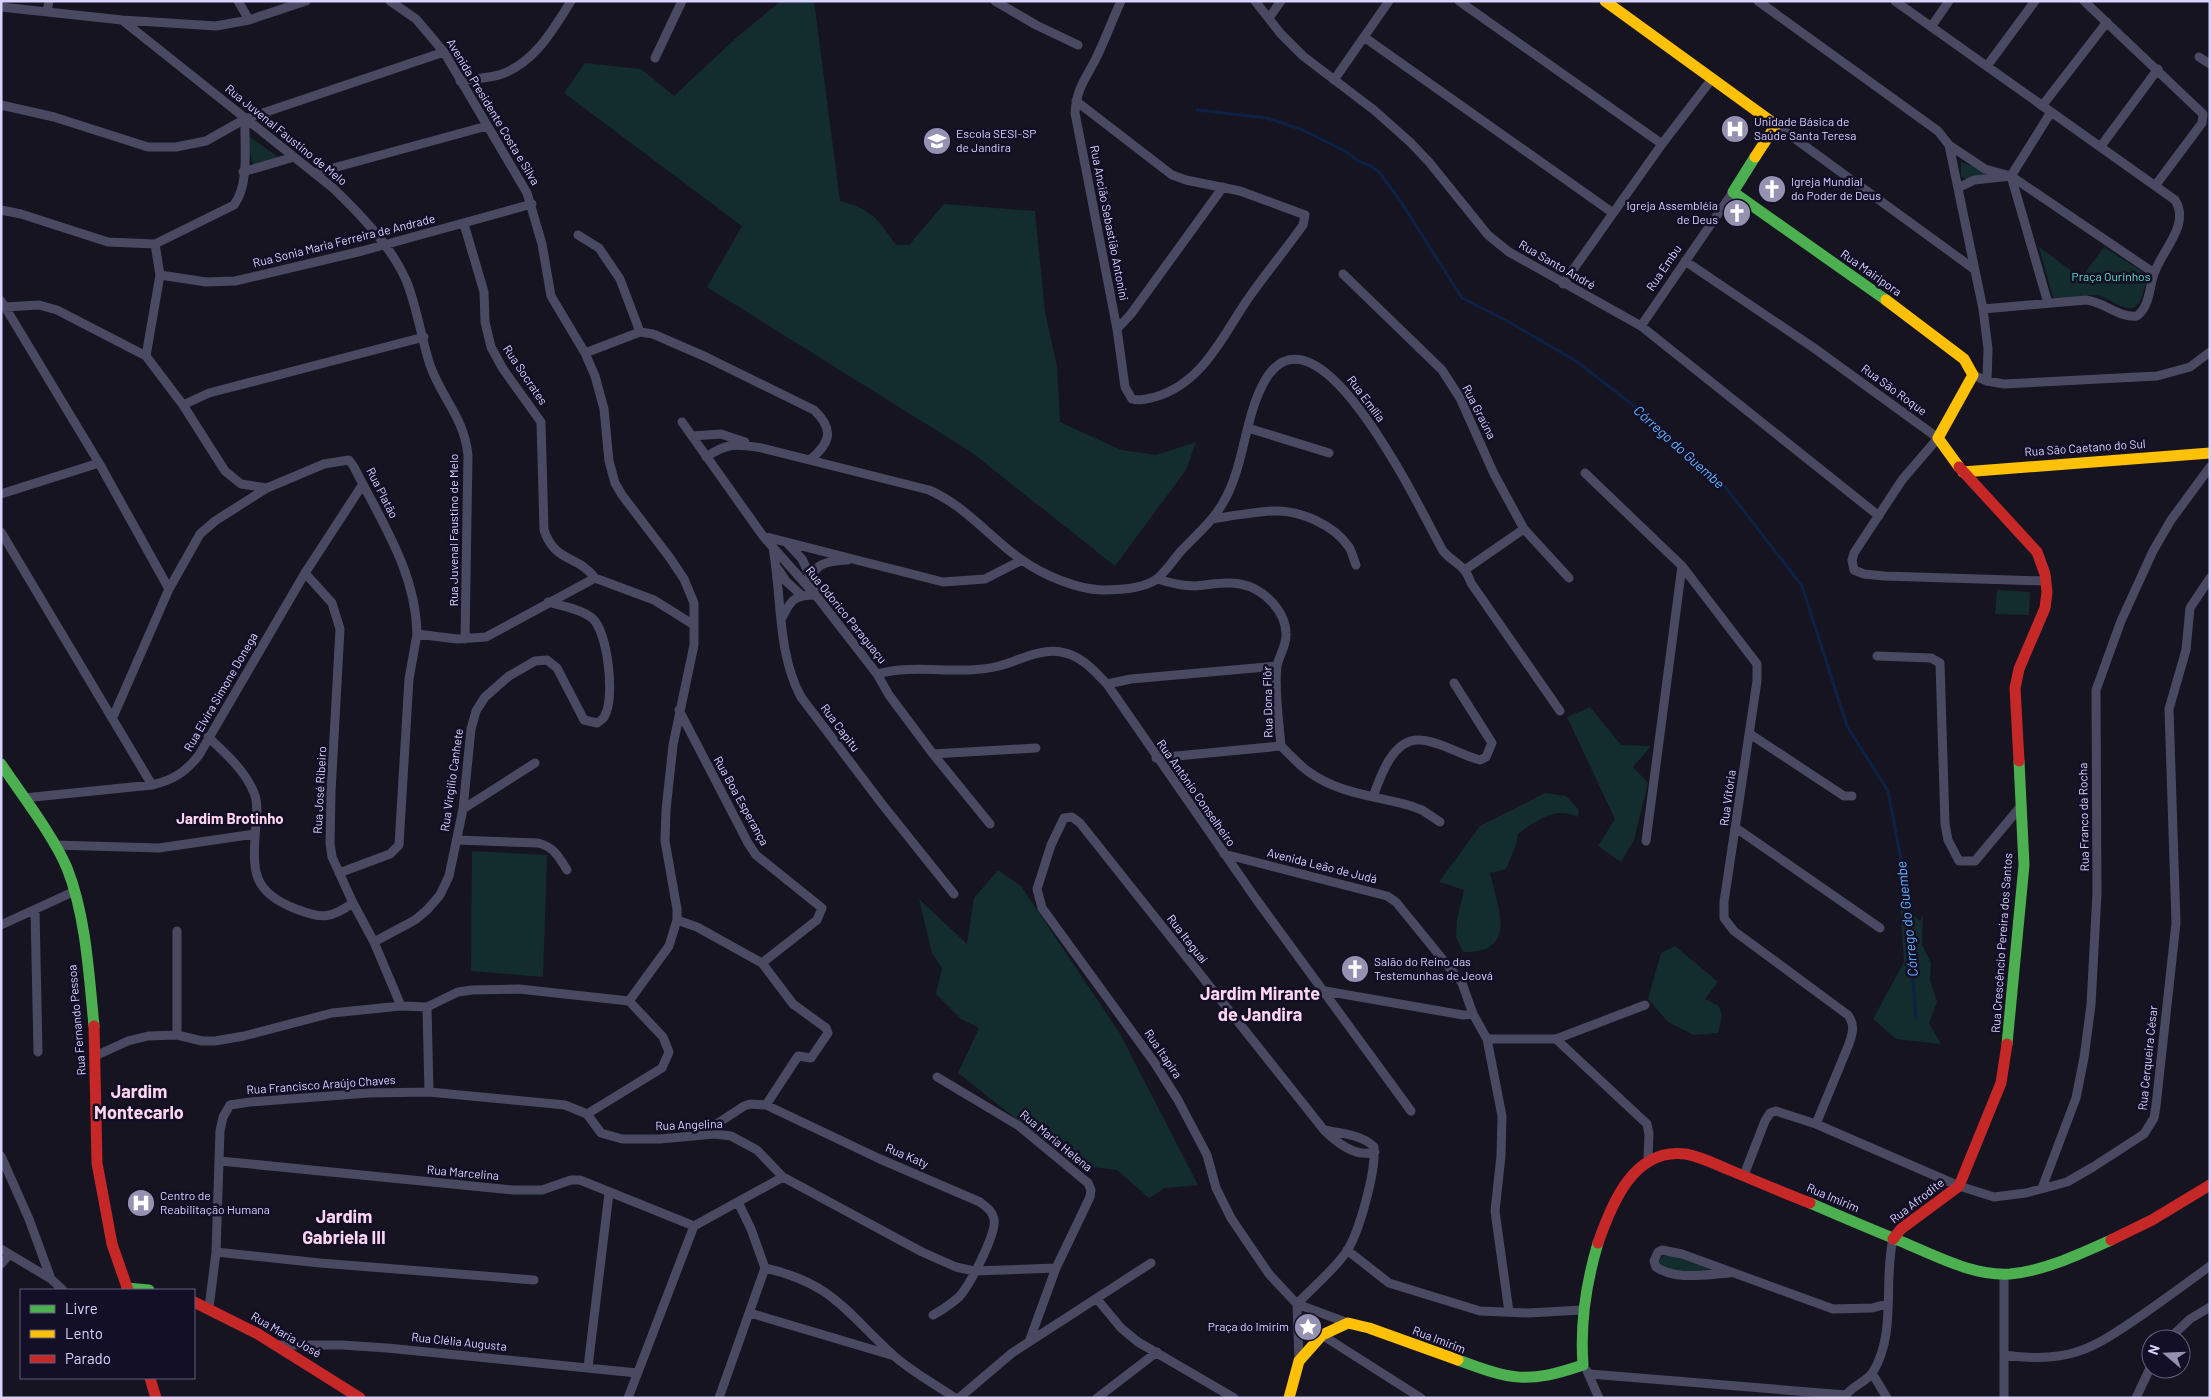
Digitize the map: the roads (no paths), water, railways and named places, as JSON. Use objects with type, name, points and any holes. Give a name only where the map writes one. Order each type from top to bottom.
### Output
[{"type":"street","points":[[47,12],[49,1]]},
{"type":"street","points":[[238,1],[249,20]]},
{"type":"street","points":[[1,7],[122,20],[216,26],[249,20],[306,1]]},
{"type":"street","name":"Avenida Presidente Costa e Silva","points":[[390,1],[416,19],[444,52],[532,204],[552,296],[585,353],[595,376],[604,410],[609,461],[615,483],[622,496],[654,535],[684,579],[694,603],[694,645],[679,710],[669,774],[665,841],[677,909],[676,920],[669,946],[629,1001]]},
{"type":"street","points":[[460,80],[498,75],[517,67],[546,42],[571,1]]},
{"type":"street","points":[[655,58],[682,1]]},
{"type":"street","points":[[995,1],[1036,25],[1078,45]]},
{"type":"street","name":"Rua Ancião Sebastião Antonini","points":[[1121,1],[1090,72],[1081,83],[1075,113],[1117,329],[1125,387],[1129,396],[1136,400],[1161,395],[1177,388],[1199,371],[1249,297],[1303,225],[1305,216],[1294,210],[1223,187]]},
{"type":"street","name":"Rua Santo André","points":[[1255,1],[1292,45],[1374,110],[1410,142],[1429,162],[1488,235],[1509,252],[1563,284],[1641,326],[1879,516]]},
{"type":"street","points":[[1269,18],[1281,1]]},
{"type":"street","points":[[1334,80],[1390,1]]},
{"type":"street","points":[[1459,1],[1662,144]]},
{"type":"street","points":[[1605,1],[1711,80],[1974,269]]},
{"type":"street","points":[[1758,1],[1938,131],[1949,145],[1985,169],[2011,176],[2154,273]]},
{"type":"street","points":[[1895,1],[2101,146],[2175,200],[2180,208],[2180,220],[2173,238],[2154,273],[2146,304],[2137,316],[2122,315],[2095,301],[1983,309]]},
{"type":"street","points":[[1931,27],[1950,1]]},
{"type":"street","points":[[1987,66],[2036,1]]},
{"type":"street","points":[[2084,1],[2158,69],[2203,114],[2202,122],[2196,132],[2155,186]]},
{"type":"street","name":"Rua Juvenal Faustino de Melo","points":[[122,20],[294,156],[348,202],[384,245],[406,281],[424,337],[430,365],[466,437],[468,455],[465,639]]},
{"type":"street","points":[[2042,106],[2107,22]]},
{"type":"street","points":[[1364,37],[1613,212]]},
{"type":"street","points":[[1,105],[54,116],[148,147],[176,147],[206,141],[245,119],[444,52]]},
{"type":"street","points":[[2199,57],[2210,64]]},
{"type":"street","points":[[2101,146],[2158,69]]},
{"type":"street","points":[[1563,284],[1662,144],[1711,80]]},
{"type":"street","points":[[1076,101],[1167,172],[1186,180],[1223,187],[1131,314],[1117,329]]},
{"type":"street","points":[[2048,303],[2011,176],[2051,112]]},
{"type":"street","points":[[1,210],[21,214],[108,242],[154,244],[234,205],[240,197],[245,119]]},
{"type":"street","points":[[315,173],[487,126]]},
{"type":"street","name":"Rua Embu","points":[[1641,326],[1776,126]]},
{"type":"street","points":[[1949,145],[1983,309],[1988,349],[1987,381]]},
{"type":"street","points":[[243,172],[294,156]]},
{"type":"street","points":[[1958,188],[1974,180],[2011,176]]},
{"type":"street","name":"Rua Mairipora","points":[[1732,192],[1927,329],[1964,359],[1973,375]]},
{"type":"street","name":"Rua Sonia Maria Ferreira de Andrade","points":[[160,275],[206,282],[235,281],[384,245],[532,204]]},
{"type":"street","name":"Rua Socrates","points":[[464,224],[484,292],[485,322],[491,347],[503,369],[541,422],[544,530],[548,542],[560,554],[589,569],[595,578]]},
{"type":"street","points":[[578,235],[599,248],[620,278],[640,332]]},
{"type":"street","points":[[146,356],[160,275],[154,244]]},
{"type":"street","name":"Rua São Roque","points":[[1685,261],[1814,348],[1938,438],[1962,472],[2036,552],[2043,565],[2045,581]]},
{"type":"street","name":"Rua Graúna","points":[[1343,274],[1442,370],[1460,398],[1494,474],[1524,529],[1569,578]]},
{"type":"street","points":[[3,304],[39,305],[57,310],[146,356],[182,405],[225,471],[241,484],[267,488]]},
{"type":"street","points":[[3,304],[99,463],[169,589]]},
{"type":"street","points":[[585,353],[640,332],[653,334],[706,357],[814,410],[824,420],[828,429],[824,444],[811,459]]},
{"type":"street","points":[[182,405],[209,393],[424,337]]},
{"type":"street","points":[[2045,581],[1884,576],[1858,572],[1852,566],[1854,553],[1902,480],[1938,438],[1973,375],[1987,381],[2004,384],[2157,376],[2190,367],[2210,352]]},
{"type":"street","name":"Rua Emília","points":[[1158,579],[1212,519],[1225,500],[1262,385],[1280,364],[1291,360],[1299,360],[1320,368],[1333,377],[1386,446],[1442,551],[1466,569]]},
{"type":"street","name":"Rua Odorico Paraguaçu","points":[[682,422],[763,536],[815,595],[877,674],[889,695],[933,754],[990,824]]},
{"type":"street","points":[[1248,428],[1329,453]]},
{"type":"street","points":[[693,436],[721,434],[762,448]]},
{"type":"street","points":[[706,457],[724,446],[735,444],[762,448],[811,459],[943,496],[984,527],[1022,560],[1060,579],[1100,590],[1120,589],[1158,579]]},
{"type":"street","name":"Rua São Caetano do Sul","points":[[1962,472],[2210,453]]},
{"type":"street","name":"Rua Platão","points":[[113,717],[169,589],[200,534],[267,488],[324,464],[349,460],[400,556],[410,582],[416,610],[417,634],[409,679],[399,845],[390,854],[339,873]]},
{"type":"street","points":[[1,494],[99,463]]},
{"type":"street","name":"Rua Franco da Rocha","points":[[2042,1188],[2076,1098],[2091,1005],[2097,901],[2096,690],[2118,630],[2153,551],[2176,512],[2210,467]]},
{"type":"street","name":"Rua Vitória","points":[[1585,473],[1682,566],[1757,664],[1757,682],[1724,902],[1724,918],[1728,925],[1848,1015],[1853,1022],[1853,1032],[1847,1050],[1816,1124]]},
{"type":"street","name":"Rua Elvira Simone Donega","points":[[24,798],[169,781],[190,767],[199,755],[305,573],[363,484]]},
{"type":"street","points":[[1212,519],[1275,510],[1304,516],[1324,525],[1338,535],[1349,548],[1356,565]]},
{"type":"street","points":[[1524,529],[1466,569],[1471,584],[1560,711]]},
{"type":"street","points":[[1,532],[152,784]]},
{"type":"street","points":[[763,536],[944,582],[985,579],[1022,560]]},
{"type":"street","points":[[782,619],[791,601],[801,595],[815,595],[812,581],[802,559],[785,541]]},
{"type":"street","name":"Rua Capitu","points":[[773,548],[777,567],[788,666],[801,697],[882,804],[954,894]]},
{"type":"street","points":[[812,581],[816,569],[828,561],[848,560],[873,563]]},
{"type":"street","points":[[1646,841],[1682,566]]},
{"type":"street","points":[[777,567],[786,581],[801,595]]},
{"type":"street","name":"Rua José Ribeiro","points":[[305,573],[332,603],[340,629],[330,844],[332,857],[353,903],[374,942],[401,1006]]},
{"type":"street","points":[[417,634],[465,639],[486,637],[595,578],[648,597],[694,624]]},
{"type":"street","name":"Rua Cerqueira César","points":[[1744,1175],[1765,1121],[1770,1114],[1776,1111],[1816,1124],[1959,1186],[1994,1197],[2067,1182],[2144,1134],[2154,1118],[2176,923],[2168,709],[2186,650],[2190,608],[2210,578]]},
{"type":"street","name":"Rua Dona Flôr","points":[[1158,579],[1194,586],[1240,584],[1259,591],[1277,607],[1286,633],[1284,649],[1277,666],[1281,746],[1308,772],[1320,780],[1339,788],[1422,810],[1440,822]]},
{"type":"street","name":"Rua Crescêncio Pereira dos Santos","points":[[1959,1186],[1992,1111],[2002,1083],[2005,1064],[2024,864],[2014,706],[2015,688],[2017,673],[2043,618],[2047,598],[2045,581]]},
{"type":"street","name":"Rua Virgilio Canhete","points":[[374,942],[415,920],[440,895],[449,876],[463,809],[471,729],[476,711],[486,697],[509,676],[535,660],[547,660],[557,668],[584,720],[597,723],[605,716],[609,702],[609,672],[607,650],[600,627],[592,617],[548,602]]},
{"type":"street","name":"Rua Antônio Conselheiro","points":[[877,674],[898,669],[968,669],[998,666],[1052,651],[1062,652],[1084,661],[1107,684],[1156,758],[1224,854],[1411,1111]]},
{"type":"street","points":[[1877,656],[1931,658],[1940,663],[1942,668],[1945,824],[1948,840],[1959,861],[1975,861],[2021,806]]},
{"type":"street","points":[[1107,684],[1131,679],[1277,666]]},
{"type":"street","points":[[1373,797],[1388,763],[1399,748],[1409,742],[1420,740],[1480,760],[1486,757],[1492,743],[1454,683]]},
{"type":"street","name":"Rua Boa Esperança","points":[[679,710],[756,855],[822,908],[817,920],[762,963]]},
{"type":"street","points":[[1750,734],[1844,796],[1852,796]]},
{"type":"street","points":[[208,737],[236,763],[253,790],[257,808],[256,871],[260,885],[267,894],[295,908],[322,917],[340,912],[353,903]]},
{"type":"street","points":[[1156,758],[1281,746]]},
{"type":"street","points":[[933,754],[1036,748]]},
{"type":"street","points":[[463,809],[535,763]]},
{"type":"street","name":"Rua Fernando Pessoa","points":[[1,764],[54,845],[75,891],[83,933],[95,1056],[98,1163],[103,1202],[112,1244],[126,1289]]},
{"type":"street","name":"Rua Itaguaí","points":[[1064,818],[1072,817],[1080,824],[1324,1130],[1348,1148],[1368,1154],[1375,1152]]},
{"type":"street","name":"Rua Itapira","points":[[1064,818],[1051,845],[1037,889],[1042,908],[1154,1062],[1195,1130],[1207,1155],[1216,1188],[1231,1218],[1269,1274],[1297,1304],[1348,1323]]},
{"type":"street","points":[[1736,828],[1880,928]]},
{"type":"street","points":[[54,845],[160,848],[256,834]]},
{"type":"street","points":[[457,840],[538,843],[549,846],[555,851],[566,870]]},
{"type":"street","name":"Avenida Leão de Judá","points":[[1224,854],[1387,896],[1396,902],[1462,983],[1473,1014],[1487,1040],[1502,1116],[1501,1156],[1495,1211],[1509,1312]]},
{"type":"street","points":[[1,925],[75,891]]},
{"type":"street","points":[[35,910],[38,1052]]},
{"type":"street","points":[[676,920],[696,926],[762,963],[794,1004],[826,1028],[827,1036],[811,1058],[798,1056],[766,1106]]},
{"type":"street","points":[[176,931],[177,1036]]},
{"type":"street","points":[[95,1056],[137,1038],[177,1036],[215,1041],[244,1036],[332,1013],[401,1006],[427,1007],[458,992],[478,989],[553,992],[629,1001],[666,1041],[669,1052],[662,1068],[587,1114]]},
{"type":"street","points":[[1325,992],[1463,1015],[1473,1014]]},
{"type":"street","points":[[1487,1040],[1556,1040],[1645,1005]]},
{"type":"street","points":[[427,1007],[430,1092]]},
{"type":"street","points":[[1556,1040],[1646,1124],[1649,1134],[1648,1160],[1623,1188],[1594,1255],[1582,1310],[1580,1346],[1586,1370],[1600,1398]]},
{"type":"street","name":"Rua Maria Helena","points":[[937,1077],[1019,1126],[1088,1184],[1091,1190],[1090,1197],[1056,1268],[1029,1342]]},
{"type":"street","name":"Rua Francisco Araújo Chaves","points":[[209,1308],[216,1252],[220,1131],[223,1117],[230,1106],[250,1102],[369,1093],[430,1092],[565,1104],[587,1114]]},
{"type":"street","name":"Rua Katy","points":[[698,1136],[744,1106],[750,1104],[766,1106],[880,1159],[980,1202],[990,1209],[994,1218],[993,1233],[974,1271],[961,1295],[933,1315]]},
{"type":"street","name":"Rua Angelina","points":[[587,1114],[597,1129],[610,1136],[660,1139],[714,1134],[731,1136],[757,1150],[783,1176],[922,1252],[956,1267],[974,1271],[1056,1268]]},
{"type":"street","points":[[1289,1398],[1299,1360],[1297,1304],[1347,1250],[1359,1221],[1372,1172],[1375,1152],[1374,1147],[1365,1140],[1324,1130]]},
{"type":"street","name":"Rua Imirim","points":[[1648,1160],[1664,1154],[1680,1152],[1744,1175],[1966,1268],[2004,1274],[2027,1271],[2085,1254],[2110,1242],[2210,1185]]},
{"type":"street","points":[[1,1156],[29,1219],[51,1279]]},
{"type":"street","name":"Rua Marcelina","points":[[220,1162],[513,1190],[542,1190],[571,1180],[580,1180],[694,1226]]},
{"type":"street","points":[[628,1398],[694,1226],[783,1176]]},
{"type":"street","name":"Rua Afrodite","points":[[1893,1239],[1901,1228],[1941,1201],[1959,1186]]},
{"type":"street","points":[[588,1367],[609,1193]]},
{"type":"street","points":[[723,1397],[765,1268],[752,1229],[738,1202]]},
{"type":"street","points":[[1586,1370],[1845,1396],[1872,1373],[1886,1331],[1893,1239]]},
{"type":"street","points":[[1347,1250],[1389,1283],[1480,1311],[1582,1310]]},
{"type":"street","points":[[1730,1273],[1682,1275],[1662,1271],[1656,1267],[1654,1261],[1658,1252],[1669,1251],[1698,1259],[1730,1273],[1833,1309],[1872,1308],[1887,1304]]},
{"type":"street","points":[[1,1264],[5,1252],[51,1279],[62,1289]]},
{"type":"street","points":[[216,1252],[320,1263],[534,1280]]},
{"type":"street","points":[[959,1398],[1029,1342],[1151,1263]]},
{"type":"street","points":[[2004,1355],[2043,1358],[2086,1349],[2106,1340],[2210,1266]]},
{"type":"street","points":[[765,1268],[802,1279],[833,1297],[893,1356],[955,1398]]},
{"type":"street","points":[[2004,1274],[2004,1398]]},
{"type":"street","points":[[1097,1299],[1121,1328],[1138,1342],[1234,1398]]},
{"type":"street","name":"Rua Maria José","points":[[195,1302],[278,1345],[355,1396]]},
{"type":"street","points":[[2180,1329],[2190,1319],[2210,1307]]},
{"type":"street","points":[[750,1313],[893,1356]]},
{"type":"street","points":[[1299,1360],[1322,1335],[1348,1323]]},
{"type":"street","name":"Rua Imirim","points":[[1348,1323],[1369,1328],[1501,1376],[1522,1380],[1586,1370]]},
{"type":"street","points":[[1322,1335],[1421,1398]]},
{"type":"street","name":"Rua Clélia Augusta","points":[[278,1345],[342,1344],[638,1373]]},
{"type":"street","points":[[1097,1398],[1157,1352]]},
{"type":"street","points":[[1872,1373],[1887,1398]]},
{"type":"street","points":[[150,1379],[156,1398]]},
{"type":"street","points":[[2136,1398],[2145,1379]]},
{"type":"waterway","name":"Córrego do Guembe","points":[[1197,110],[1267,118],[1303,130],[1345,151],[1358,161],[1371,166],[1379,172],[1401,202],[1462,298],[1509,322],[1576,361],[1628,401],[1723,484],[1802,586],[1847,726],[1888,791],[1905,880],[1916,1018]]},
{"type":"place","name":"Unidade Básica de Saúde Santa Teresa","points":[[1735,129]]},
{"type":"place","name":"Escola SESI-SP de Jandira","points":[[937,141]]},
{"type":"place","name":"Igreja Mundial do Poder de Deus","points":[[1772,189]]},
{"type":"place","name":"Igreja Assembléia de Deus","points":[[1737,213]]},
{"type":"place","name":"Salão do Reino das Testemunhas de Jeová","points":[[1355,969]]},
{"type":"place","name":"Centro de Reabilitação Humana","points":[[141,1203]]},
{"type":"place","name":"Praça do Imirim","points":[[1308,1327]]},
{"type":"district","name":"Jardim Brotinho","points":[[230,819]]},
{"type":"district","name":"Jardim Mirante de Jandira","points":[[1260,1004]]},
{"type":"district","name":"Jardim Montecarlo","points":[[139,1102]]},
{"type":"district","name":"Jardim Gabriela III","points":[[344,1227]]},
{"type":"park label","name":"Praça Ourinhos","points":[[2111,277]]}]
